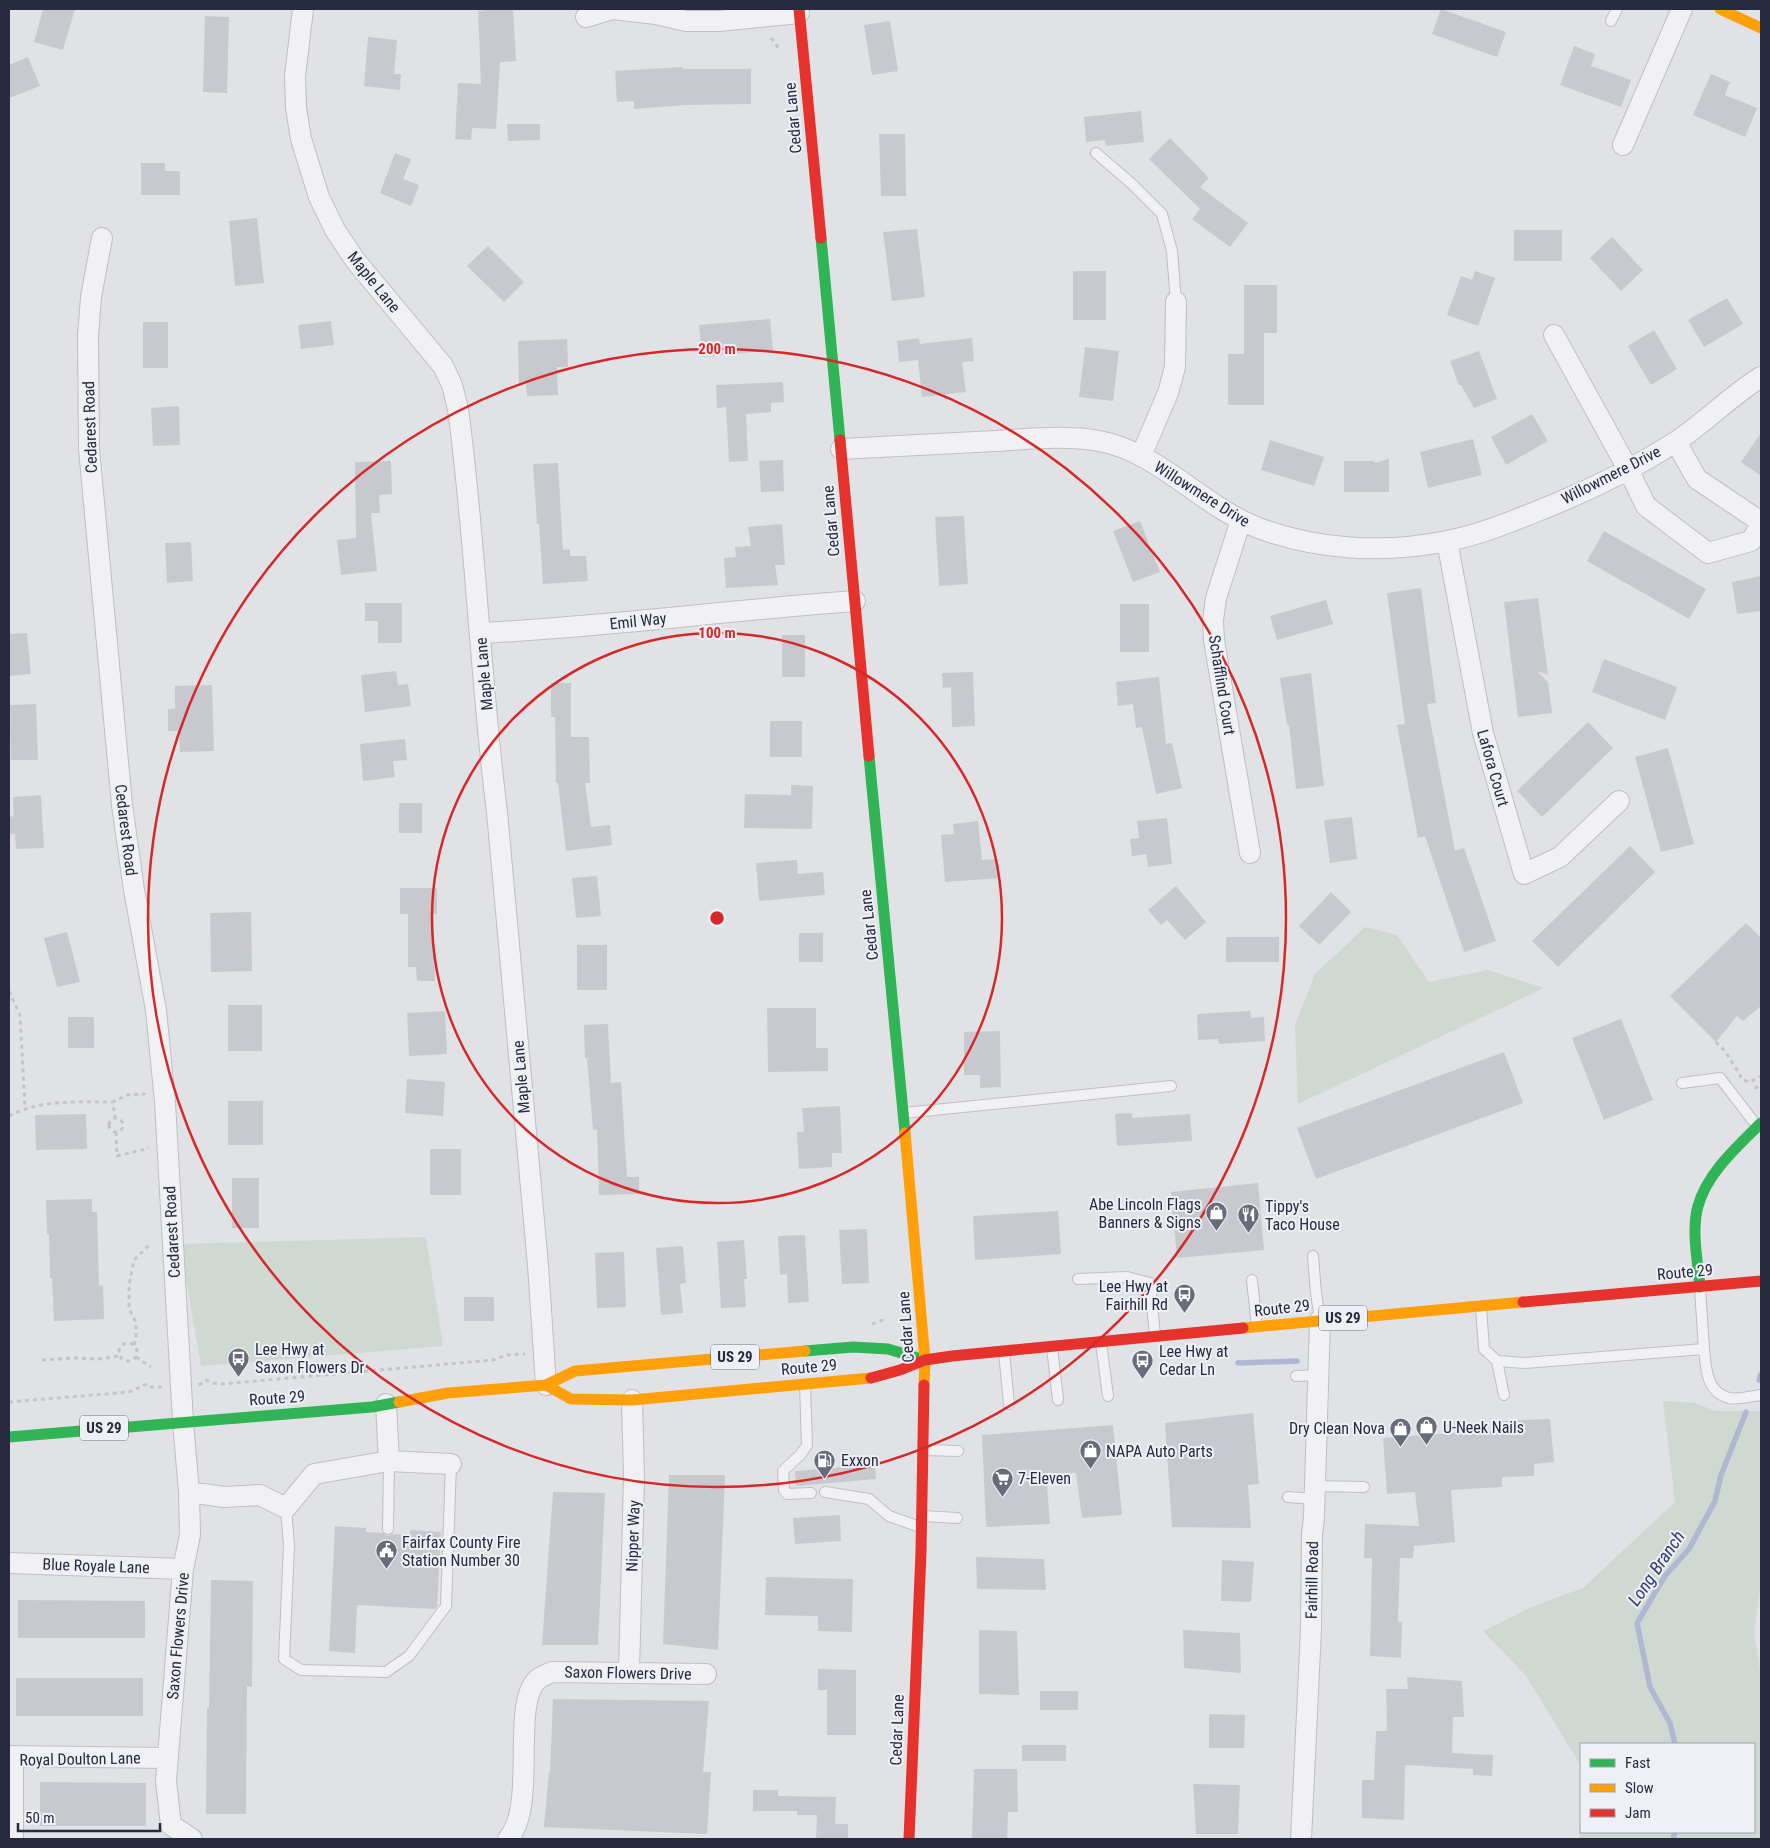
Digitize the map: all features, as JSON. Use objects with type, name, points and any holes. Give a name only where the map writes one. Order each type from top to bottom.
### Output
[{"type":"main road","points":[[1720,9],[1761,28]]},
{"type":"main road","name":"Cedar Lane","points":[[799,11],[925,1360],[922,1522],[909,1839]]},
{"type":"main road","points":[[1700,1287],[1695,1238],[1698,1205],[1723,1162],[1760,1127]]},
{"type":"main road","name":"Route 29","points":[[546,1385],[571,1398],[632,1400],[871,1378],[900,1370],[925,1360],[1004,1351],[1320,1320],[1761,1281]]},
{"type":"main road","name":"Route 29","points":[[9,1437],[363,1408],[448,1392],[546,1385],[575,1371],[853,1347],[888,1349],[925,1360]]},
{"type":"street","name":"Maple Lane","points":[[302,9],[295,76],[296,108],[301,139],[319,197],[335,230],[354,260],[442,366],[452,386],[462,443],[480,633],[545,1351],[546,1385]]},
{"type":"street","points":[[586,17],[613,9],[656,14],[686,21],[710,21],[799,11]]},
{"type":"street","points":[[1623,145],[1682,9]]},
{"type":"street","name":"Cedarest Road","points":[[102,238],[91,297],[88,336],[89,449],[122,805],[134,890],[156,1010],[160,1047],[165,1102],[183,1422]]},
{"type":"street","points":[[1141,456],[1168,393],[1175,367],[1176,302]]},
{"type":"street","points":[[1554,335],[1646,506],[1708,553],[1751,541],[1761,523],[1698,479],[1676,442]]},
{"type":"street","name":"Willowmere Drive","points":[[841,449],[1030,439],[1100,441],[1141,456],[1241,520],[1255,526],[1294,539],[1330,546],[1364,548],[1410,546],[1447,541],[1514,521],[1591,489],[1676,442],[1761,377]]},
{"type":"street","name":"Schafflind Court","points":[[1241,520],[1216,598],[1213,620],[1214,640],[1250,853]]},
{"type":"street","name":"Lafora Court","points":[[1447,541],[1482,733],[1524,874],[1560,857],[1619,801]]},
{"type":"street","name":"Emil Way","points":[[480,633],[597,625],[855,601]]},
{"type":"street","name":"Fairhill Road","points":[[1301,1839],[1310,1638],[1320,1320]]},
{"type":"street","name":"Nipper Way","points":[[629,1672],[634,1478],[632,1400]]},
{"type":"street","points":[[386,1404],[389,1460]]},
{"type":"street","name":"Saxon Flowers Drive","points":[[183,1422],[189,1492],[190,1535],[183,1569],[166,1781],[172,1825],[192,1839]]},
{"type":"street","points":[[189,1492],[224,1496],[260,1495],[286,1508],[314,1474],[389,1460],[451,1464]]},
{"type":"street","name":"Blue Royale Lane","points":[[9,1563],[183,1569]]},
{"type":"street","name":"Saxon Flowers Drive","points":[[509,1839],[519,1816],[522,1794],[527,1698],[537,1679],[552,1672],[706,1674]]},
{"type":"street","name":"Royal Doulton Lane","points":[[13,1839],[11,1756],[167,1758]]},
{"type":"lane","points":[[1611,21],[1617,9]]},
{"type":"lane","points":[[1096,152],[1162,214],[1172,250],[1176,302]]},
{"type":"lane","points":[[1682,1083],[1720,1078],[1760,1127]]},
{"type":"lane","points":[[903,1113],[1171,1086]]},
{"type":"lane","points":[[1314,1256],[1320,1320]]},
{"type":"lane","points":[[1078,1279],[1128,1278],[1150,1283],[1155,1337]]},
{"type":"lane","points":[[1252,1280],[1257,1327]]},
{"type":"lane","points":[[1700,1287],[1707,1378],[1716,1391],[1730,1398],[1761,1395]]},
{"type":"lane","points":[[1481,1306],[1484,1349],[1497,1361],[1504,1395]]},
{"type":"lane","points":[[1101,1342],[1108,1396]]},
{"type":"lane","points":[[1052,1347],[1058,1400]]},
{"type":"lane","points":[[1497,1361],[1525,1364],[1704,1349]]},
{"type":"lane","points":[[1004,1351],[1009,1404]]},
{"type":"lane","points":[[1296,1376],[1318,1376]]},
{"type":"lane","points":[[805,1384],[807,1445],[784,1471],[784,1490],[787,1494],[811,1493]]},
{"type":"lane","points":[[923,1450],[958,1451]]},
{"type":"lane","points":[[388,1529],[389,1460]]},
{"type":"lane","points":[[286,1508],[289,1546],[284,1659],[301,1670],[386,1672],[409,1656],[446,1606],[451,1464]]},
{"type":"lane","points":[[1288,1497],[1314,1492],[1364,1487]]},
{"type":"lane","points":[[825,1492],[869,1499],[889,1516],[922,1522],[958,1518]]},
{"type":"path","points":[[9,991],[20,1015],[25,1108]]},
{"type":"path","points":[[1716,1042],[1725,1051],[1733,1067],[1743,1080],[1750,1082],[1761,1076]]},
{"type":"path","points":[[1754,1089],[1761,1083]]},
{"type":"path","points":[[9,1116],[25,1108],[56,1102],[113,1102],[128,1095],[144,1094],[149,1101]]},
{"type":"path","points":[[113,1102],[115,1118]]},
{"type":"path","points":[[115,1118],[111,1120],[109,1127],[116,1132]]},
{"type":"path","points":[[115,1118],[120,1119],[123,1125],[120,1131],[116,1132]]},
{"type":"path","points":[[116,1132],[117,1156],[146,1149],[149,1142]]},
{"type":"path","points":[[134,1346],[136,1322],[130,1309],[129,1285],[134,1260],[149,1245]]},
{"type":"path","points":[[870,1325],[883,1320]]},
{"type":"path","points":[[42,1360],[98,1359],[120,1356],[126,1361],[132,1360],[136,1356],[137,1351],[129,1343],[123,1345],[120,1350],[120,1356]]},
{"type":"path","points":[[9,1402],[130,1392],[147,1384],[151,1388],[181,1387],[201,1385],[206,1380],[222,1384],[493,1360],[506,1355],[545,1351]]},
{"type":"path","points":[[136,1356],[152,1367]]},
{"type":"shaded area","points":[[1365,927],[1397,935],[1429,982],[1488,970],[1544,988],[1298,1104],[1295,1025],[1315,974]]},
{"type":"shaded area","points":[[426,1237],[443,1346],[201,1366],[180,1244]]},
{"type":"shaded area","points":[[1663,1401],[1695,1403],[1715,1411],[1761,1411],[1761,1582],[1754,1633],[1761,1676],[1761,1839],[1579,1839],[1580,1821],[1580,1833],[1755,1833],[1755,1743],[1580,1743],[1580,1764],[1526,1676],[1483,1631],[1531,1607],[1583,1588],[1675,1502]]},
{"type":"building","points":[[43,9],[75,9],[63,50],[34,42]]},
{"type":"building","points":[[513,9],[516,61],[500,62],[496,129],[472,128],[471,140],[455,139],[458,83],[481,84],[478,11]]},
{"type":"building","points":[[1441,9],[1506,32],[1497,57],[1432,34]]},
{"type":"building","points":[[205,16],[229,17],[227,93],[203,92]]},
{"type":"building","points":[[890,21],[898,71],[872,75],[864,25]]},
{"type":"building","points":[[368,37],[397,40],[394,74],[401,74],[400,90],[364,86]]},
{"type":"building","points":[[1574,46],[1595,54],[1591,66],[1631,80],[1621,107],[1560,85]]},
{"type":"building","points":[[28,57],[40,86],[9,98],[9,65]]},
{"type":"building","points":[[683,67],[683,69],[751,69],[751,104],[685,105],[634,109],[634,101],[617,102],[615,71]]},
{"type":"building","points":[[1711,74],[1730,82],[1725,95],[1757,108],[1745,137],[1693,115]]},
{"type":"building","points":[[1141,111],[1144,142],[1106,146],[1105,140],[1086,142],[1084,117]]},
{"type":"building","points":[[507,124],[540,124],[540,140],[508,141]]},
{"type":"building","points":[[879,134],[905,134],[906,196],[881,196]]},
{"type":"building","points":[[1170,138],[1209,178],[1200,187],[1248,223],[1230,247],[1192,219],[1200,209],[1149,159]]},
{"type":"building","points":[[395,153],[411,159],[403,179],[419,185],[411,206],[380,193]]},
{"type":"building","points":[[141,163],[165,163],[165,171],[180,171],[180,195],[141,195]]},
{"type":"building","points":[[257,218],[264,283],[235,286],[229,221]]},
{"type":"building","points":[[917,229],[925,297],[892,301],[883,232]]},
{"type":"building","points":[[1514,230],[1562,230],[1562,261],[1514,261]]},
{"type":"building","points":[[1612,237],[1643,270],[1621,291],[1590,258]]},
{"type":"building","points":[[488,246],[524,282],[504,302],[467,266]]},
{"type":"building","points":[[1073,271],[1106,271],[1106,320],[1073,320]]},
{"type":"building","points":[[1475,271],[1495,278],[1478,326],[1447,315],[1461,276],[1472,280]]},
{"type":"building","points":[[1244,285],[1277,285],[1277,333],[1264,333],[1264,405],[1228,405],[1228,354],[1244,354]]},
{"type":"building","points":[[1727,298],[1743,324],[1704,347],[1688,320]]},
{"type":"building","points":[[770,319],[773,350],[702,357],[699,325]]},
{"type":"building","points":[[331,321],[334,345],[301,349],[298,325]]},
{"type":"building","points":[[143,322],[168,322],[168,368],[143,368]]},
{"type":"building","points":[[1654,330],[1677,369],[1651,385],[1628,346]]},
{"type":"building","points":[[919,338],[920,344],[972,338],[974,361],[962,362],[966,392],[922,397],[918,360],[899,362],[897,341]]},
{"type":"building","points":[[567,339],[568,367],[557,367],[558,395],[527,396],[526,383],[519,384],[518,341]]},
{"type":"building","points":[[1085,347],[1119,351],[1113,401],[1079,397]]},
{"type":"building","points":[[1479,351],[1497,399],[1474,408],[1461,385],[1459,385],[1450,361]]},
{"type":"building","points":[[783,382],[784,402],[771,403],[771,412],[746,414],[748,461],[729,462],[726,407],[717,408],[716,385]]},
{"type":"building","points":[[179,406],[180,445],[153,446],[151,408]]},
{"type":"building","points":[[1532,414],[1548,441],[1506,465],[1491,437]]},
{"type":"building","points":[[1761,433],[1761,476],[1741,462]]},
{"type":"building","points":[[1473,439],[1482,475],[1428,488],[1420,452]]},
{"type":"building","points":[[1270,440],[1324,457],[1314,486],[1261,470]]},
{"type":"building","points":[[1389,459],[1389,492],[1344,492],[1344,461],[1374,461],[1375,463]]},
{"type":"building","points":[[783,460],[784,491],[761,492],[759,461]]},
{"type":"building","points":[[391,461],[392,494],[379,495],[380,513],[371,513],[377,571],[341,575],[337,540],[356,538],[355,462]]},
{"type":"building","points":[[558,463],[563,550],[570,549],[570,556],[586,556],[588,581],[543,584],[533,464]]},
{"type":"building","points":[[964,516],[968,584],[939,586],[935,517]]},
{"type":"building","points":[[1140,521],[1160,572],[1133,582],[1113,531]]},
{"type":"building","points":[[782,524],[785,565],[775,565],[778,585],[726,588],[724,558],[736,557],[735,547],[751,546],[748,527]]},
{"type":"building","points":[[1604,531],[1706,589],[1689,619],[1587,561]]},
{"type":"building","points":[[191,542],[193,581],[167,583],[165,543]]},
{"type":"building","points":[[1761,576],[1761,611],[1737,614],[1732,582]]},
{"type":"building","points":[[1421,588],[1436,703],[1427,704],[1455,851],[1464,848],[1496,941],[1464,952],[1425,836],[1418,838],[1397,725],[1405,724],[1387,593]]},
{"type":"building","points":[[1538,598],[1548,675],[1537,671],[1548,682],[1552,713],[1518,717],[1504,602]]},
{"type":"building","points":[[1326,600],[1333,624],[1277,640],[1270,616]]},
{"type":"building","points":[[365,603],[402,603],[402,643],[378,643],[378,621],[365,621]]},
{"type":"building","points":[[1120,604],[1149,604],[1149,652],[1120,652]]},
{"type":"building","points":[[27,633],[31,674],[9,676],[9,634]]},
{"type":"building","points":[[782,635],[805,635],[805,677],[782,677]]},
{"type":"building","points":[[1604,659],[1677,687],[1665,720],[1592,692]]},
{"type":"building","points":[[396,671],[398,685],[408,684],[411,706],[365,712],[361,675]]},
{"type":"building","points":[[973,672],[975,726],[952,727],[951,687],[943,688],[942,673]]},
{"type":"building","points":[[1311,673],[1324,786],[1296,789],[1289,725],[1287,725],[1280,678]]},
{"type":"building","points":[[1159,677],[1166,744],[1172,743],[1182,788],[1156,794],[1142,727],[1136,728],[1133,704],[1118,706],[1116,682]]},
{"type":"building","points":[[551,683],[571,683],[571,737],[589,737],[590,783],[585,783],[591,827],[610,825],[612,845],[566,851],[558,783],[556,783],[555,717],[551,717]]},
{"type":"building","points":[[212,685],[214,751],[180,752],[179,731],[168,731],[168,709],[175,709],[175,686]]},
{"type":"building","points":[[36,704],[38,760],[11,760],[10,705]]},
{"type":"building","points":[[770,721],[802,721],[802,757],[770,757]]},
{"type":"building","points":[[1588,722],[1613,748],[1542,817],[1517,791]]},
{"type":"building","points":[[405,739],[407,760],[393,761],[395,777],[363,781],[360,744]]},
{"type":"building","points":[[1668,748],[1694,844],[1661,852],[1635,757]]},
{"type":"building","points":[[791,785],[813,786],[812,829],[744,828],[745,794],[791,795]]},
{"type":"building","points":[[41,795],[44,848],[16,849],[15,834],[9,834],[9,817],[14,816],[13,797]]},
{"type":"building","points":[[399,803],[422,803],[422,833],[399,833]]},
{"type":"building","points":[[1352,817],[1357,859],[1330,863],[1324,820]]},
{"type":"building","points":[[1167,818],[1172,864],[1148,867],[1146,854],[1132,856],[1130,839],[1139,838],[1137,821]]},
{"type":"building","points":[[978,821],[982,860],[998,859],[1000,878],[945,882],[941,835],[954,834],[953,824]]},
{"type":"building","points":[[1630,846],[1655,872],[1558,967],[1532,941]]},
{"type":"building","points":[[797,860],[798,874],[823,872],[825,895],[759,901],[756,863]]},
{"type":"building","points":[[597,876],[601,916],[576,918],[572,878]]},
{"type":"building","points":[[1176,886],[1206,922],[1185,940],[1167,920],[1161,925],[1148,910]]},
{"type":"building","points":[[400,888],[437,888],[437,914],[433,914],[435,981],[417,981],[416,967],[408,967],[408,914],[400,914]]},
{"type":"building","points":[[1331,892],[1351,912],[1319,945],[1299,926]]},
{"type":"building","points":[[251,912],[252,971],[211,972],[210,913]]},
{"type":"building","points":[[1746,923],[1761,938],[1761,1006],[1743,1021],[1737,1016],[1716,1042],[1670,996]]},
{"type":"building","points":[[67,932],[80,982],[57,987],[44,938]]},
{"type":"building","points":[[799,933],[823,933],[823,962],[799,962]]},
{"type":"building","points":[[1226,937],[1279,937],[1279,962],[1226,962]]},
{"type":"building","points":[[577,945],[607,945],[607,990],[577,990]]},
{"type":"building","points":[[228,1005],[262,1005],[262,1051],[228,1051]]},
{"type":"building","points":[[767,1008],[816,1008],[816,1048],[828,1048],[828,1071],[768,1072]]},
{"type":"building","points":[[445,1011],[447,1054],[409,1056],[407,1013]]},
{"type":"building","points":[[1250,1011],[1251,1018],[1264,1017],[1265,1041],[1219,1044],[1218,1039],[1198,1040],[1197,1014]]},
{"type":"building","points":[[68,1017],[94,1017],[94,1048],[68,1048]]},
{"type":"building","points":[[1621,1019],[1653,1100],[1604,1120],[1572,1038]]},
{"type":"building","points":[[608,1024],[611,1083],[621,1082],[627,1177],[639,1177],[639,1194],[599,1195],[597,1129],[593,1130],[587,1058],[585,1058],[584,1025]]},
{"type":"building","points":[[1000,1031],[1001,1087],[980,1088],[980,1075],[964,1075],[964,1032]]},
{"type":"building","points":[[1504,1052],[1523,1103],[1316,1179],[1297,1128]]},
{"type":"building","points":[[407,1079],[445,1082],[443,1116],[405,1113]]},
{"type":"building","points":[[228,1101],[263,1101],[263,1145],[228,1145]]},
{"type":"building","points":[[840,1106],[842,1153],[832,1153],[832,1167],[799,1169],[797,1132],[804,1132],[802,1108]]},
{"type":"building","points":[[1132,1113],[1132,1118],[1190,1114],[1192,1141],[1117,1146],[1115,1114]]},
{"type":"building","points":[[86,1114],[87,1149],[36,1150],[35,1115]]},
{"type":"building","points":[[430,1149],[461,1149],[461,1195],[430,1195]]},
{"type":"building","points":[[232,1178],[259,1178],[259,1228],[232,1228]]},
{"type":"building","points":[[1258,1183],[1264,1250],[1177,1258],[1171,1192]]},
{"type":"building","points":[[92,1199],[92,1212],[97,1212],[99,1286],[103,1285],[104,1319],[54,1321],[46,1200]]},
{"type":"building","points":[[1058,1211],[1061,1254],[975,1260],[973,1216]]},
{"type":"building","points":[[867,1229],[869,1283],[842,1284],[839,1230]]},
{"type":"building","points":[[805,1235],[809,1302],[788,1303],[787,1274],[780,1275],[778,1236]]},
{"type":"building","points":[[744,1240],[747,1279],[744,1279],[746,1307],[721,1308],[717,1242]]},
{"type":"building","points":[[683,1246],[686,1283],[680,1284],[683,1313],[661,1315],[656,1248]]},
{"type":"building","points":[[624,1252],[626,1307],[597,1308],[595,1253]]},
{"type":"building","points":[[464,1297],[494,1297],[494,1321],[464,1321]]},
{"type":"building","points":[[1253,1413],[1259,1484],[1248,1485],[1251,1528],[1172,1527],[1165,1423]]},
{"type":"building","points":[[1550,1419],[1554,1462],[1534,1464],[1534,1476],[1502,1477],[1502,1487],[1451,1490],[1455,1542],[1414,1546],[1413,1558],[1400,1558],[1398,1622],[1402,1622],[1401,1658],[1370,1656],[1372,1558],[1364,1558],[1365,1524],[1419,1526],[1415,1492],[1387,1494],[1383,1438],[1501,1430],[1500,1421]]},
{"type":"building","points":[[1113,1425],[1122,1515],[1082,1518],[1076,1473],[1046,1473],[1050,1524],[986,1527],[982,1435]]},
{"type":"building","points":[[875,1465],[876,1479],[796,1486],[795,1471]]},
{"type":"building","points":[[669,1475],[725,1475],[718,1650],[663,1644]]},
{"type":"building","points":[[553,1492],[605,1493],[598,1645],[542,1645]]},
{"type":"building","points":[[840,1515],[841,1541],[795,1544],[793,1518]]},
{"type":"building","name":"Fairfax County Fire Station Number 30","points":[[335,1526],[366,1528],[366,1532],[383,1533],[387,1536],[393,1534],[410,1535],[410,1530],[441,1532],[437,1607],[435,1609],[357,1605],[355,1653],[329,1651]]},
{"type":"building","points":[[976,1557],[1044,1559],[1046,1590],[977,1589]]},
{"type":"building","points":[[1222,1560],[1254,1562],[1251,1602],[1221,1601]]},
{"type":"building","points":[[766,1577],[853,1579],[852,1632],[818,1631],[818,1616],[765,1615]]},
{"type":"building","points":[[211,1580],[253,1581],[252,1687],[247,1686],[246,1814],[206,1814]]},
{"type":"building","points":[[18,1600],[145,1601],[145,1638],[18,1638]]},
{"type":"building","points":[[979,1630],[1017,1631],[1019,1695],[979,1694]]},
{"type":"building","points":[[1183,1630],[1240,1633],[1241,1673],[1184,1668]]},
{"type":"building","points":[[818,1669],[856,1670],[856,1735],[827,1735],[827,1690],[818,1690]]},
{"type":"building","points":[[1407,1677],[1462,1681],[1464,1717],[1453,1717],[1452,1753],[1493,1755],[1492,1776],[1473,1775],[1473,1769],[1405,1765],[1404,1820],[1362,1818],[1362,1780],[1374,1780],[1376,1731],[1387,1731],[1386,1689],[1408,1689]]},
{"type":"building","points":[[16,1678],[143,1678],[143,1716],[16,1716]]},
{"type":"building","points":[[1040,1691],[1078,1691],[1078,1710],[1040,1710]]},
{"type":"building","points":[[553,1699],[709,1701],[703,1772],[711,1772],[707,1834],[544,1827],[550,1772]]},
{"type":"building","points":[[1209,1714],[1245,1715],[1244,1748],[1209,1748]]},
{"type":"building","points":[[1022,1745],[1066,1745],[1066,1761],[1022,1761]]},
{"type":"building","points":[[974,1769],[1017,1769],[1018,1812],[1008,1812],[1007,1839],[972,1839]]},
{"type":"building","points":[[40,1782],[146,1783],[146,1826],[40,1826]]},
{"type":"building","points":[[1193,1784],[1240,1785],[1238,1834],[1196,1834]]},
{"type":"building","points":[[753,1790],[778,1790],[778,1796],[836,1797],[835,1824],[848,1824],[848,1839],[816,1839],[817,1815],[797,1815],[797,1811],[753,1811]]},
{"type":"waterway","points":[[1238,1363],[1297,1361]]},
{"type":"waterway","name":"Long Branch","points":[[1759,1380],[1761,1374]]},
{"type":"waterway","name":"Long Branch","points":[[1675,1743],[1670,1723],[1650,1687],[1637,1623],[1665,1576],[1689,1549],[1715,1501],[1721,1475],[1746,1412]]},
{"type":"waterway","name":"Long Branch","points":[[1673,1839],[1675,1833]]},
{"type":"traffic: fast","points":[[821,238],[840,440]]},
{"type":"traffic: fast","points":[[869,756],[905,1133]]},
{"type":"traffic: fast","points":[[1700,1287],[1695,1226],[1702,1194],[1708,1182],[1724,1161],[1761,1123]]},
{"type":"traffic: fast","points":[[805,1351],[853,1347],[888,1349],[925,1360]]},
{"type":"traffic: fast","points":[[9,1437],[372,1407],[399,1402]]},
{"type":"traffic: slow","points":[[1720,9],[1761,28]]},
{"type":"traffic: slow","points":[[905,1133],[925,1360],[924,1385]]},
{"type":"traffic: slow","points":[[1243,1328],[1523,1302]]},
{"type":"traffic: slow","points":[[399,1402],[448,1393],[546,1385],[575,1371],[805,1351]]},
{"type":"traffic: slow","points":[[546,1385],[571,1399],[632,1400],[871,1378]]},
{"type":"traffic: jam","points":[[799,9],[821,238]]},
{"type":"traffic: jam","points":[[840,440],[869,756]]},
{"type":"traffic: jam","points":[[1523,1302],[1761,1281]]},
{"type":"traffic: jam","points":[[871,1378],[900,1370],[925,1360],[952,1356],[1243,1328]]},
{"type":"traffic: jam","points":[[909,1839],[921,1552],[924,1385]]},
{"type":"place","name":"Abe Lincoln Flags Banners & Signs","points":[[1217,1232]]},
{"type":"place","name":"Tippy's Taco House","points":[[1249,1234]]},
{"type":"place","name":"Lee Hwy at Fairhill Rd","points":[[1184,1314]]},
{"type":"place","name":"Lee Hwy at Saxon Flowers Dr","points":[[239,1377]]},
{"type":"place","name":"Lee Hwy at Cedar Ln","points":[[1143,1379]]},
{"type":"place","name":"U-Neek Nails","points":[[1427,1446]]},
{"type":"place","name":"Dry Clean Nova","points":[[1401,1447]]},
{"type":"place","name":"NAPA Auto Parts","points":[[1090,1470]]},
{"type":"place","name":"Exxon","points":[[825,1479]]},
{"type":"place","name":"7-Eleven","points":[[1002,1497]]},
{"type":"place","name":"Fairfax County Fire Station Number 30","points":[[386,1570]]}]
